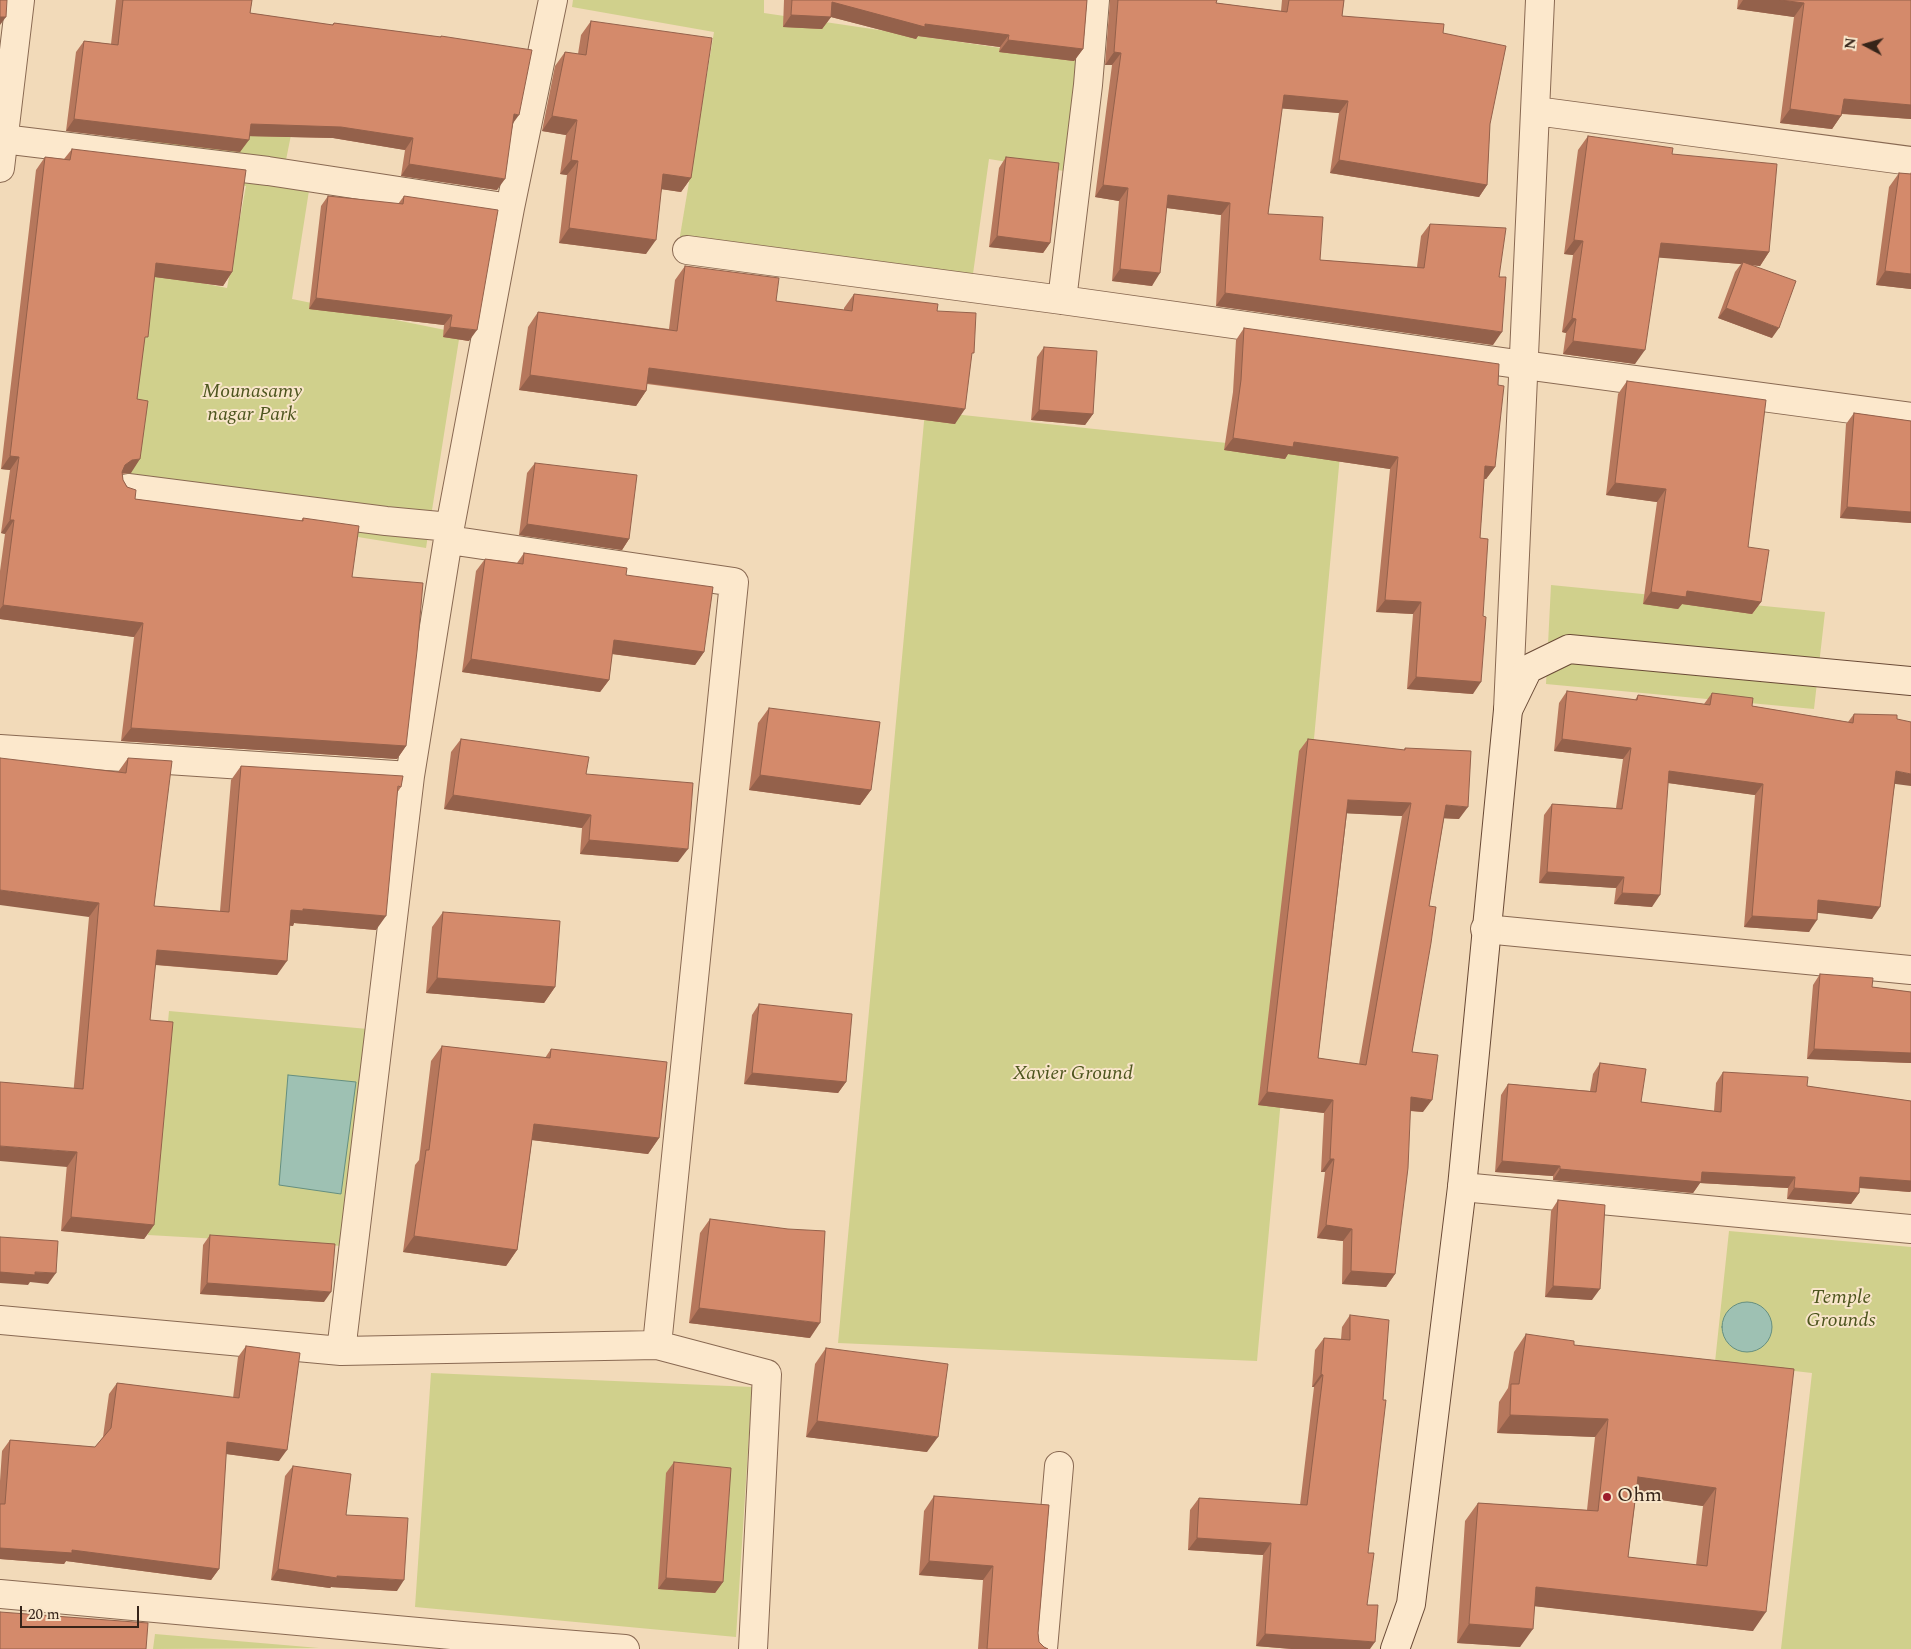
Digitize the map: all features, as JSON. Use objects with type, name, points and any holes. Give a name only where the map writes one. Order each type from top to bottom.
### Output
[{"type":"street","points":[[20,0],[1,157],[268,170],[510,208]]},
{"type":"street","points":[[341,1351],[410,776],[449,533],[510,208],[553,0]]},
{"type":"street","points":[[1062,300],[1088,85],[1095,0]]},
{"type":"street","points":[[1395,1649],[1411,1604],[1462,1187],[1485,929],[1508,710],[1540,0]]},
{"type":"street","points":[[1536,111],[1911,161]]},
{"type":"street","points":[[687,250],[1911,417]]},
{"type":"street","points":[[128,488],[386,521],[734,582],[657,1345]]},
{"type":"street","points":[[1508,710],[1528,669],[1569,650],[1911,682]]},
{"type":"street","points":[[0,749],[410,776]]},
{"type":"street","points":[[1485,929],[1911,970]]},
{"type":"street","points":[[1462,1187],[1911,1229]]},
{"type":"street","points":[[0,1320],[341,1351],[657,1345],[767,1374],[753,1649]]},
{"type":"street","points":[[1043,1649],[1059,1466]]},
{"type":"street","points":[[0,1594],[461,1643],[625,1649]]},
{"type":"green space","points":[[573,0],[764,0],[764,13],[1082,60],[1064,171],[989,159],[972,281],[679,242],[714,32],[572,7]]},
{"type":"green space","name":"Mounasamy nagar Park","points":[[161,60],[302,80],[286,160],[313,165],[292,299],[460,333],[426,548],[123,499],[151,273],[227,288],[246,186],[142,171]]},
{"type":"green space","name":"Xavier Ground","points":[[925,411],[1340,455],[1257,1361],[838,1343]]},
{"type":"green space","points":[[1551,585],[1825,612],[1814,709],[1546,684]]},
{"type":"green space","points":[[169,1011],[368,1029],[343,1246],[148,1235]]},
{"type":"green space","name":"Temple Grounds","points":[[1729,1231],[1911,1247],[1911,1649],[1781,1649],[1812,1373],[1715,1362]]},
{"type":"green space","points":[[431,1373],[752,1387],[736,1637],[415,1607]]},
{"type":"green space","points":[[155,1634],[319,1648],[153,1649]]},
{"type":"shaded area","points":[[288,1075],[356,1082],[341,1194],[279,1185]]},
{"type":"shaded area","points":[[1742,1302],[1752,1302],[1765,1309],[1772,1322],[1772,1332],[1765,1345],[1752,1352],[1742,1352],[1733,1348],[1726,1341],[1722,1332],[1722,1322],[1726,1313],[1733,1306]]},
{"type":"building","points":[[0,0],[7,0],[6,17],[0,17]]},
{"type":"building","points":[[123,0],[252,0],[250,13],[333,25],[334,23],[441,36],[532,50],[519,115],[514,114],[505,179],[409,164],[413,138],[341,127],[251,124],[249,140],[74,119],[84,41],[118,45]]},
{"type":"building","points":[[792,0],[1087,0],[1083,49],[1008,40],[1009,35],[925,24],[925,27],[832,2],[831,17],[791,15]]},
{"type":"building","points":[[1118,0],[1217,0],[1216,3],[1287,12],[1289,0],[1344,0],[1342,16],[1444,24],[1443,33],[1506,46],[1490,124],[1487,185],[1339,160],[1348,101],[1284,95],[1268,214],[1323,217],[1320,260],[1424,268],[1430,224],[1506,228],[1499,277],[1506,277],[1502,332],[1225,293],[1230,203],[1168,195],[1160,273],[1120,269],[1128,188],[1103,185],[1121,53],[1114,52]]},
{"type":"building","points":[[1780,0],[1911,0],[1911,105],[1844,99],[1841,116],[1790,109],[1804,3]]},
{"type":"building","points":[[591,21],[712,38],[691,178],[663,174],[656,240],[569,228],[578,161],[571,160],[577,120],[552,116],[565,52],[586,55]]},
{"type":"building","points":[[1588,136],[1673,148],[1672,154],[1777,164],[1769,252],[1661,243],[1645,350],[1573,341],[1576,319],[1572,318],[1583,241],[1574,240]]},
{"type":"building","points":[[72,149],[246,170],[232,272],[156,263],[148,337],[145,337],[137,399],[148,401],[140,459],[132,460],[125,465],[122,472],[123,480],[127,487],[136,490],[135,499],[303,521],[303,518],[359,526],[352,577],[423,583],[406,746],[131,728],[143,623],[3,605],[14,520],[10,520],[19,457],[10,456],[45,157],[70,160]]},
{"type":"building","points":[[1006,157],[1059,163],[1050,243],[997,236]]},
{"type":"building","points":[[1899,173],[1911,174],[1911,274],[1885,271]]},
{"type":"building","points":[[328,196],[403,204],[404,196],[498,210],[477,330],[450,327],[452,315],[316,298]]},
{"type":"building","points":[[1743,262],[1796,281],[1779,328],[1726,308]]},
{"type":"building","points":[[685,266],[779,278],[776,301],[852,311],[854,294],[938,304],[937,311],[976,313],[974,353],[972,353],[965,409],[649,368],[646,391],[530,375],[538,312],[677,331]]},
{"type":"building","points":[[1244,328],[1499,364],[1498,385],[1504,386],[1495,467],[1485,466],[1480,538],[1488,539],[1483,616],[1486,617],[1481,682],[1416,677],[1421,602],[1385,600],[1398,457],[1294,442],[1293,447],[1233,438],[1241,380]]},
{"type":"building","points":[[1044,347],[1097,351],[1093,414],[1039,410]]},
{"type":"building","points":[[1627,381],[1766,400],[1748,547],[1769,550],[1761,602],[1687,591],[1686,597],[1651,592],[1666,489],[1615,483]]},
{"type":"building","points":[[1854,413],[1911,421],[1911,512],[1847,507]]},
{"type":"building","points":[[535,463],[637,475],[629,539],[527,524]]},
{"type":"building","points":[[524,553],[627,568],[626,575],[713,587],[704,652],[614,640],[609,680],[471,659],[485,559],[523,564]]},
{"type":"building","points":[[1567,691],[1637,700],[1638,695],[1710,705],[1712,693],[1753,698],[1752,706],[1853,723],[1854,714],[1897,715],[1897,719],[1911,722],[1911,774],[1896,771],[1880,907],[1818,900],[1817,920],[1752,916],[1763,784],[1669,771],[1660,895],[1622,893],[1624,877],[1547,872],[1552,804],[1622,809],[1631,748],[1562,739]]},
{"type":"building","points":[[769,708],[880,722],[871,790],[760,775]]},
{"type":"building","points":[[461,739],[589,757],[586,774],[693,783],[688,849],[589,840],[591,815],[453,795]]},
{"type":"building","points":[[1308,739],[1405,750],[1405,748],[1471,751],[1468,807],[1446,805],[1429,906],[1436,907],[1412,1052],[1438,1055],[1432,1100],[1411,1097],[1408,1168],[1395,1274],[1351,1271],[1352,1229],[1326,1225],[1334,1159],[1330,1159],[1333,1100],[1267,1092]],"holes":[[[1348,800],[1411,803],[1366,1065],[1318,1058]]]},
{"type":"building","points":[[0,758],[126,773],[128,758],[172,761],[154,906],[229,912],[241,766],[403,776],[401,787],[398,786],[386,916],[303,909],[303,911],[291,910],[287,961],[157,950],[150,1020],[173,1022],[154,1225],[71,1217],[77,1152],[0,1146],[0,1082],[83,1089],[99,903],[0,890]]},
{"type":"building","points":[[443,912],[560,921],[555,987],[437,978]]},
{"type":"building","points":[[1820,974],[1873,978],[1872,987],[1911,992],[1911,1053],[1814,1049]]},
{"type":"building","points":[[759,1004],[852,1014],[846,1082],[752,1073]]},
{"type":"building","points":[[442,1046],[550,1058],[551,1049],[667,1062],[659,1138],[534,1124],[517,1250],[414,1236],[426,1150],[429,1150]]},
{"type":"building","points":[[1600,1063],[1646,1069],[1641,1102],[1721,1112],[1723,1072],[1808,1077],[1807,1086],[1911,1101],[1911,1181],[1860,1177],[1859,1193],[1794,1188],[1795,1177],[1702,1172],[1701,1182],[1560,1169],[1560,1166],[1502,1161],[1508,1084],[1596,1092]]},
{"type":"building","points":[[1558,1200],[1605,1205],[1600,1289],[1553,1286]]},
{"type":"building","points":[[710,1219],[788,1229],[825,1231],[820,1323],[699,1308]]},
{"type":"building","points":[[210,1235],[335,1244],[331,1292],[207,1283]]},
{"type":"building","points":[[0,1237],[58,1241],[56,1273],[35,1272],[35,1275],[0,1272]]},
{"type":"building","points":[[1350,1315],[1389,1320],[1383,1400],[1386,1400],[1368,1553],[1374,1553],[1367,1605],[1378,1605],[1375,1642],[1265,1634],[1271,1543],[1197,1538],[1199,1498],[1307,1505],[1323,1375],[1321,1374],[1324,1338],[1350,1340]]},
{"type":"building","points":[[1526,1334],[1574,1341],[1574,1345],[1794,1369],[1766,1612],[1536,1587],[1533,1629],[1469,1624],[1478,1503],[1598,1511],[1608,1419],[1510,1415],[1511,1384],[1519,1384]],"holes":[[[1638,1477],[1716,1488],[1707,1566],[1628,1557]]]},
{"type":"building","points":[[246,1346],[300,1353],[287,1450],[227,1442],[219,1569],[72,1550],[72,1553],[0,1548],[0,1504],[5,1504],[10,1440],[95,1447],[111,1428],[117,1383],[239,1398]]},
{"type":"building","points":[[826,1348],[948,1364],[938,1437],[817,1421]]},
{"type":"building","points":[[674,1462],[731,1468],[723,1582],[666,1578]]},
{"type":"building","points":[[293,1466],[351,1474],[346,1515],[408,1518],[404,1580],[337,1576],[337,1578],[278,1569]]},
{"type":"building","points":[[934,1496],[1049,1505],[1038,1633],[1039,1642],[1048,1649],[987,1649],[993,1566],[929,1561]]},
{"type":"building","points":[[0,1612],[148,1623],[146,1649],[0,1649]]},
{"type":"place","name":"Ohm","points":[[1607,1497]]}]
